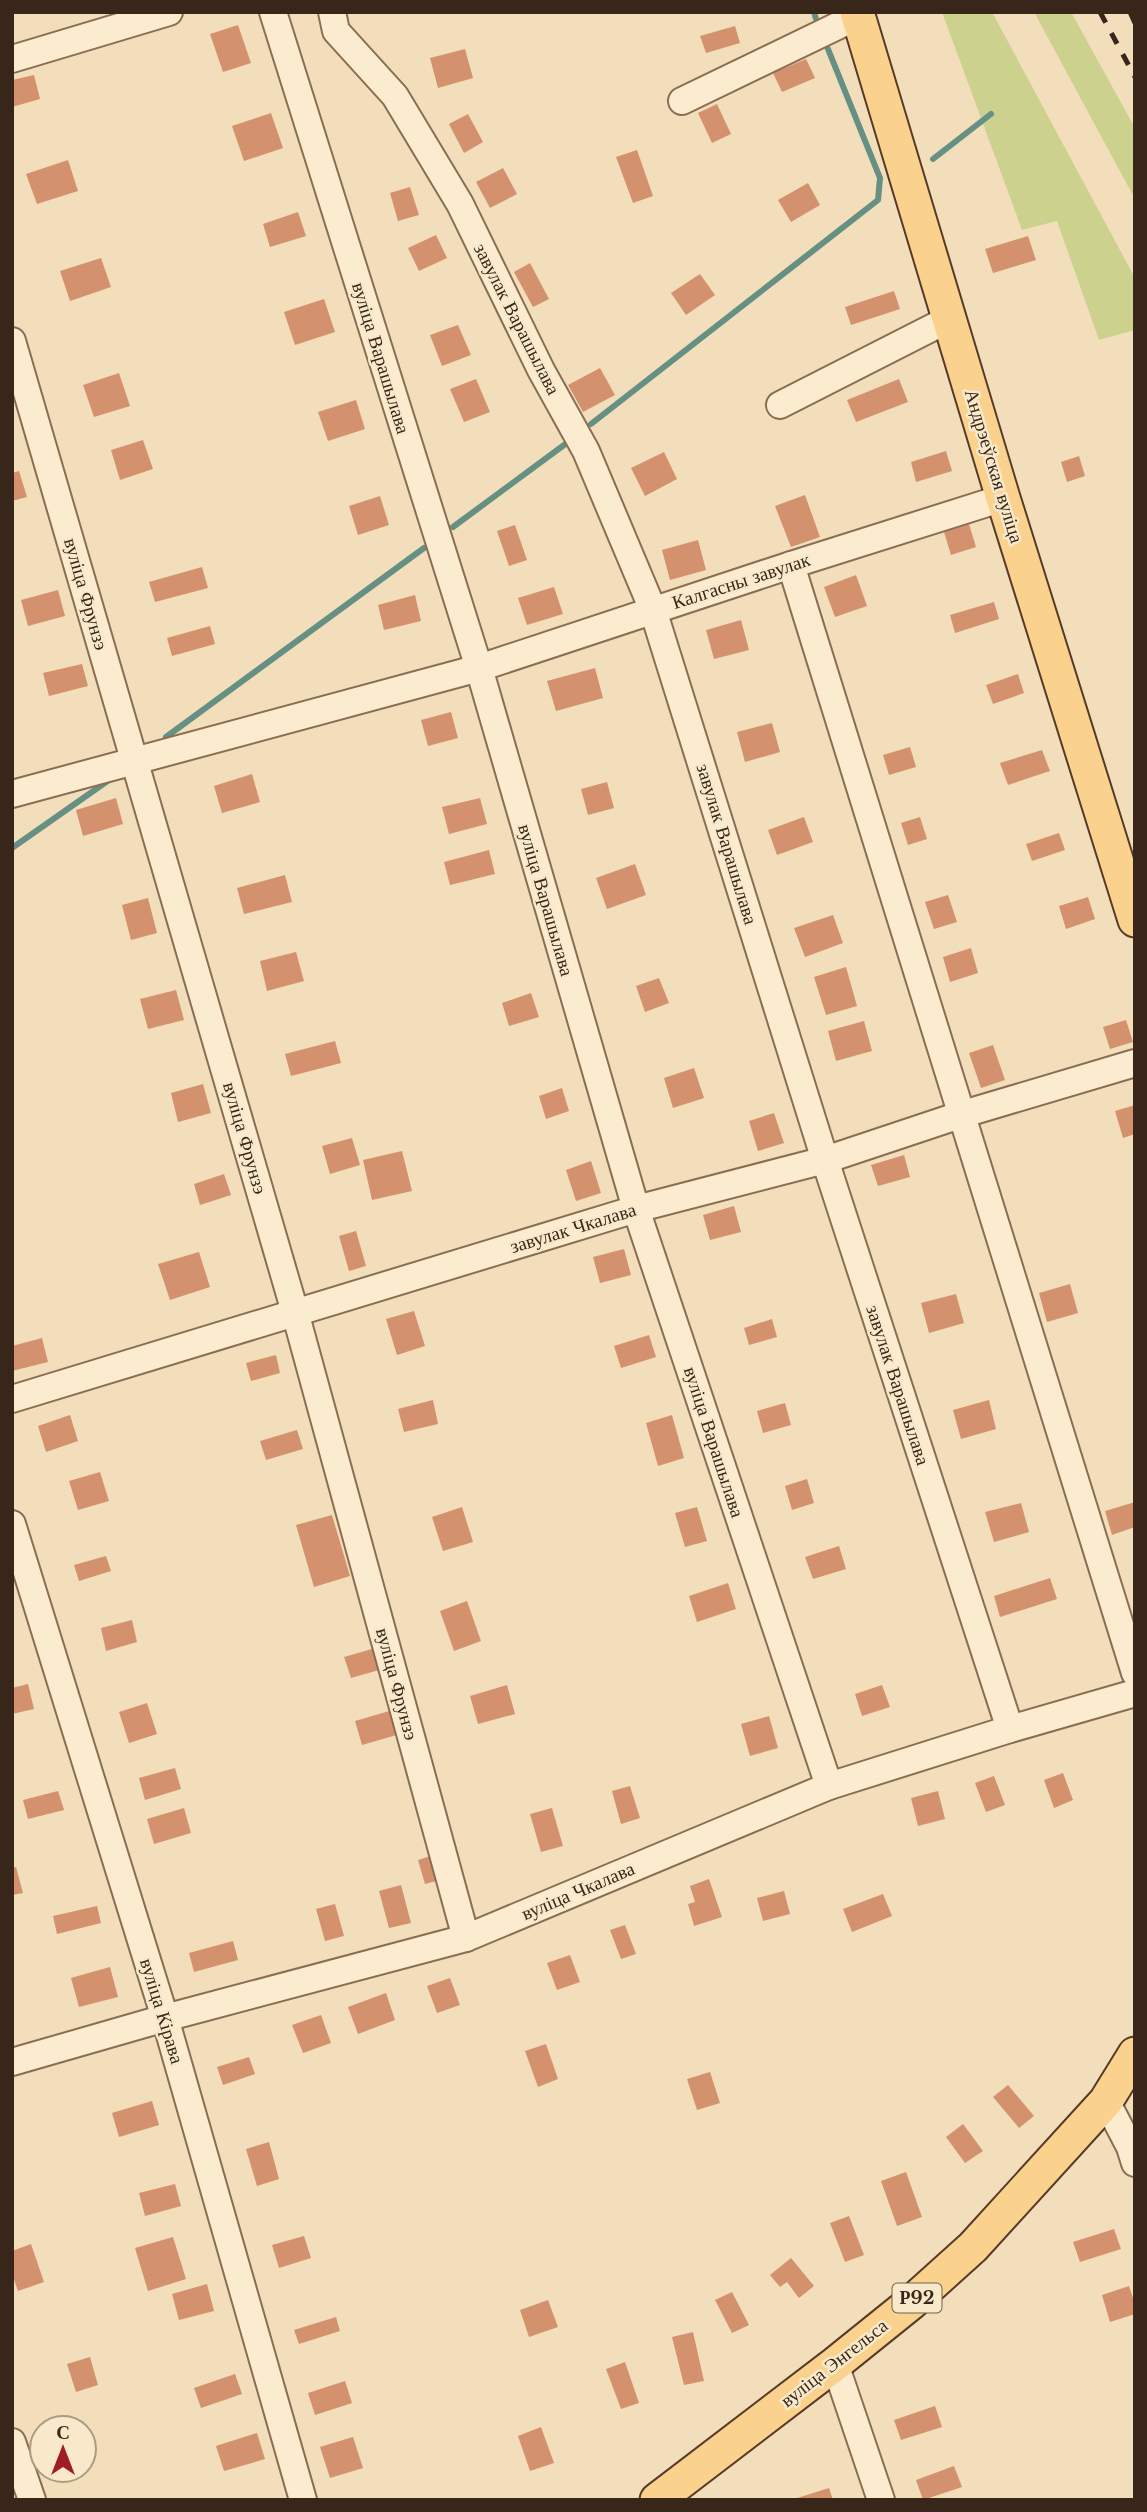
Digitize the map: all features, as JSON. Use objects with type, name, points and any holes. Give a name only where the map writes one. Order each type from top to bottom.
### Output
[{"type":"main road","name":"Андрэеўская вуліца","points":[[857,14],[1003,498],[1135,920]]},
{"type":"main road","name":"вуліца Энгельса","points":[[657,2500],[835,2364],[912,2302],[973,2247],[1105,2101],[1135,2054]]},
{"type":"street","points":[[12,60],[169,12]]},
{"type":"street","name":"вуліца Варашылава","points":[[273,12],[479,668],[636,1209],[829,1786]]},
{"type":"street","name":"завулак Варашылава","points":[[332,12],[336,31],[395,96],[460,204],[541,370],[586,452],[653,610],[825,1160],[1010,1729]]},
{"type":"street","points":[[682,101],[857,14]]},
{"type":"street","points":[[780,405],[949,319]]},
{"type":"street","name":"вуліца Фрунзэ","points":[[12,341],[295,1312],[466,1938]]},
{"type":"street","name":"Калгасны завулак","points":[[12,794],[479,668],[1003,498]]},
{"type":"street","points":[[791,565],[1135,1673]]},
{"type":"street","name":"завулак Чкалава","points":[[12,1399],[636,1209],[825,1160],[960,1115],[1135,1063]]},
{"type":"street","name":"вуліца Кірава","points":[[12,1524],[165,2018],[303,2500]]},
{"type":"street","name":"вуліца Чкалава","points":[[12,2062],[165,2018],[466,1938],[829,1786],[1135,1693]]},
{"type":"street","points":[[1105,2101],[1130,2147],[1135,2163]]},
{"type":"street","points":[[835,2364],[881,2500]]},
{"type":"street","points":[[12,2442],[32,2500]]},
{"type":"green space","points":[[942,12],[992,12],[1135,278],[1135,330],[1099,340],[1057,221],[1022,230]]},
{"type":"green space","points":[[1034,12],[1071,12],[1135,128],[1135,199]]},
{"type":"building","points":[[238,25],[251,63],[223,72],[210,34]]},
{"type":"building","points":[[735,26],[740,43],[706,53],[700,36]]},
{"type":"building","points":[[465,49],[473,78],[438,88],[430,58]]},
{"type":"building","points":[[806,59],[815,78],[782,92],[773,73]]},
{"type":"building","points":[[34,75],[40,99],[12,107],[12,80]]},
{"type":"building","points":[[717,104],[731,134],[712,143],[698,113]]},
{"type":"building","points":[[271,113],[283,148],[244,161],[232,126]]},
{"type":"building","points":[[468,114],[483,142],[464,153],[449,124]]},
{"type":"building","points":[[637,150],[653,196],[633,203],[616,157]]},
{"type":"building","points":[[68,160],[78,191],[37,204],[26,174]]},
{"type":"building","points":[[503,168],[517,194],[490,208],[476,182]]},
{"type":"building","points":[[808,183],[820,205],[791,222],[778,200]]},
{"type":"building","points":[[410,187],[419,215],[398,221],[390,193]]},
{"type":"building","points":[[298,212],[306,236],[270,247],[263,224]]},
{"type":"building","points":[[436,235],[447,258],[419,271],[408,248]]},
{"type":"building","points":[[1028,236],[1036,260],[993,273],[985,249]]},
{"type":"building","points":[[101,258],[111,287],[70,301],[60,271]]},
{"type":"building","points":[[530,263],[549,299],[533,307],[514,272]]},
{"type":"building","points":[[700,274],[715,295],[686,315],[671,293]]},
{"type":"building","points":[[894,291],[900,309],[851,325],[845,307]]},
{"type":"building","points":[[324,299],[335,332],[295,345],[284,312]]},
{"type":"building","points":[[458,325],[471,355],[442,366],[430,335]]},
{"type":"building","points":[[600,368],[615,395],[583,412],[568,385]]},
{"type":"building","points":[[119,373],[130,406],[94,417],[83,385]]},
{"type":"building","points":[[476,379],[490,412],[464,422],[450,389]]},
{"type":"building","points":[[899,379],[908,402],[856,422],[847,400]]},
{"type":"building","points":[[356,400],[365,429],[328,441],[318,412]]},
{"type":"building","points":[[143,440],[153,469],[120,480],[111,450]]},
{"type":"building","points":[[946,451],[952,471],[916,482],[911,462]]},
{"type":"building","points":[[664,452],[677,479],[645,496],[631,468]]},
{"type":"building","points":[[1079,456],[1085,476],[1067,482],[1061,462]]},
{"type":"building","points":[[19,471],[27,497],[12,501],[12,473]]},
{"type":"building","points":[[805,495],[820,537],[791,547],[775,506]]},
{"type":"building","points":[[380,496],[389,525],[358,535],[349,506]]},
{"type":"building","points":[[969,524],[976,547],[951,555],[944,532]]},
{"type":"building","points":[[515,525],[527,560],[509,566],[497,531]]},
{"type":"building","points":[[698,540],[706,570],[670,580],[662,550]]},
{"type":"building","points":[[202,567],[208,588],[155,602],[149,582]]},
{"type":"building","points":[[856,575],[867,606],[835,617],[824,587]]},
{"type":"building","points":[[554,587],[563,614],[527,625],[518,598]]},
{"type":"building","points":[[58,590],[65,616],[28,626],[21,600]]},
{"type":"building","points":[[415,595],[421,621],[384,630],[378,605]]},
{"type":"building","points":[[994,602],[999,619],[955,633],[950,615]]},
{"type":"building","points":[[741,620],[749,650],[714,659],[706,630]]},
{"type":"building","points":[[210,626],[215,644],[172,656],[167,638]]},
{"type":"building","points":[[82,664],[88,686],[49,696],[43,673]]},
{"type":"building","points":[[595,668],[603,698],[556,711],[547,681]]},
{"type":"building","points":[[1018,674],[1024,693],[993,704],[986,685]]},
{"type":"building","points":[[451,712],[458,738],[428,746],[421,720]]},
{"type":"building","points":[[772,723],[780,752],[745,762],[737,732]]},
{"type":"building","points":[[910,747],[916,767],[889,775],[883,755]]},
{"type":"building","points":[[1042,750],[1050,771],[1008,785],[1000,763]]},
{"type":"building","points":[[252,774],[260,802],[222,813],[214,786]]},
{"type":"building","points":[[607,782],[614,808],[588,815],[581,789]]},
{"type":"building","points":[[116,798],[123,824],[83,836],[76,810]]},
{"type":"building","points":[[480,798],[487,824],[449,834],[442,807]]},
{"type":"building","points":[[804,817],[813,842],[777,855],[768,830]]},
{"type":"building","points":[[920,817],[927,839],[908,845],[901,823]]},
{"type":"building","points":[[1059,833],[1065,850],[1032,861],[1026,844]]},
{"type":"building","points":[[489,850],[495,874],[450,885],[444,862]]},
{"type":"building","points":[[635,864],[646,895],[607,909],[596,878]]},
{"type":"building","points":[[285,875],[292,902],[244,914],[237,888]]},
{"type":"building","points":[[948,895],[957,922],[934,929],[925,902]]},
{"type":"building","points":[[1088,897],[1095,919],[1066,929],[1059,906]]},
{"type":"building","points":[[148,898],[157,933],[131,940],[122,905]]},
{"type":"building","points":[[833,915],[843,943],[805,957],[794,928]]},
{"type":"building","points":[[971,948],[978,973],[950,982],[943,957]]},
{"type":"building","points":[[296,952],[304,981],[267,991],[260,961]]},
{"type":"building","points":[[846,967],[857,1006],[826,1015],[814,977]]},
{"type":"building","points":[[659,978],[669,1003],[645,1012],[636,986]]},
{"type":"building","points":[[176,990],[184,1020],[148,1029],[140,999]]},
{"type":"building","points":[[531,993],[539,1017],[509,1026],[502,1003]]},
{"type":"building","points":[[1126,1020],[1133,1042],[1110,1049],[1103,1027]]},
{"type":"building","points":[[864,1021],[872,1051],[836,1061],[828,1031]]},
{"type":"building","points":[[335,1041],[341,1063],[291,1076],[285,1054]]},
{"type":"building","points":[[993,1045],[1005,1080],[981,1088],[969,1053]]},
{"type":"building","points":[[694,1068],[704,1098],[673,1108],[664,1078]]},
{"type":"building","points":[[203,1084],[211,1113],[178,1122],[171,1093]]},
{"type":"building","points":[[562,1088],[569,1111],[546,1119],[539,1096]]},
{"type":"building","points":[[1135,1105],[1135,1134],[1123,1138],[1115,1111]]},
{"type":"building","points":[[774,1113],[784,1143],[758,1151],[749,1121]]},
{"type":"building","points":[[352,1138],[360,1165],[330,1174],[322,1146]]},
{"type":"building","points":[[402,1151],[412,1191],[372,1200],[363,1160]]},
{"type":"building","points":[[904,1155],[910,1177],[878,1186],[871,1165]]},
{"type":"building","points":[[591,1161],[601,1193],[576,1201],[566,1170]]},
{"type":"building","points":[[224,1174],[231,1195],[200,1205],[194,1184]]},
{"type":"building","points":[[734,1206],[741,1232],[710,1240],[703,1215]]},
{"type":"building","points":[[356,1231],[366,1266],[349,1271],[339,1236]]},
{"type":"building","points":[[624,1249],[631,1275],[600,1283],[593,1257]]},
{"type":"building","points":[[199,1252],[210,1287],[170,1300],[158,1264]]},
{"type":"building","points":[[1070,1284],[1078,1313],[1047,1322],[1039,1293]]},
{"type":"building","points":[[956,1294],[964,1323],[929,1333],[921,1303]]},
{"type":"building","points":[[414,1311],[425,1346],[397,1355],[386,1319]]},
{"type":"building","points":[[772,1319],[777,1337],[749,1345],[744,1328]]},
{"type":"building","points":[[649,1335],[656,1357],[621,1368],[614,1346]]},
{"type":"building","points":[[42,1338],[48,1362],[12,1371],[12,1346]]},
{"type":"building","points":[[276,1355],[280,1373],[251,1381],[246,1363]]},
{"type":"building","points":[[433,1400],[438,1424],[404,1432],[398,1409]]},
{"type":"building","points":[[989,1400],[996,1429],[961,1439],[953,1410]]},
{"type":"building","points":[[785,1403],[791,1425],[763,1433],[757,1411]]},
{"type":"building","points":[[70,1415],[78,1441],[46,1452],[38,1426]]},
{"type":"building","points":[[672,1415],[684,1458],[658,1466],[646,1423]]},
{"type":"building","points":[[297,1430],[303,1449],[266,1460],[260,1441]]},
{"type":"building","points":[[100,1472],[109,1501],[78,1510],[69,1481]]},
{"type":"building","points":[[807,1479],[814,1503],[792,1510],[785,1486]]},
{"type":"building","points":[[1135,1502],[1135,1527],[1112,1535],[1105,1511]]},
{"type":"building","points":[[1021,1503],[1029,1532],[994,1542],[985,1512]]},
{"type":"building","points":[[462,1507],[473,1542],[443,1551],[432,1517]]},
{"type":"building","points":[[697,1507],[707,1541],[685,1547],[675,1513]]},
{"type":"building","points":[[332,1515],[350,1576],[314,1587],[296,1525]]},
{"type":"building","points":[[839,1546],[846,1569],[813,1579],[805,1557]]},
{"type":"building","points":[[106,1556],[111,1571],[79,1581],[74,1565]]},
{"type":"building","points":[[1050,1578],[1057,1599],[1000,1617],[994,1596]]},
{"type":"building","points":[[728,1583],[736,1609],[697,1622],[689,1596]]},
{"type":"building","points":[[467,1601],[481,1641],[454,1651],[440,1611]]},
{"type":"building","points":[[132,1620],[137,1642],[106,1651],[101,1628]]},
{"type":"building","points":[[372,1649],[379,1670],[351,1678],[344,1657]]},
{"type":"building","points":[[28,1684],[34,1709],[12,1714],[12,1688]]},
{"type":"building","points":[[507,1685],[515,1714],[478,1724],[470,1696]]},
{"type":"building","points":[[882,1685],[890,1707],[862,1716],[855,1694]]},
{"type":"building","points":[[147,1703],[157,1734],[129,1743],[119,1712]]},
{"type":"building","points":[[393,1710],[400,1734],[362,1745],[355,1721]]},
{"type":"building","points":[[769,1716],[778,1748],[750,1756],[741,1724]]},
{"type":"building","points":[[175,1768],[181,1789],[145,1800],[139,1778]]},
{"type":"building","points":[[1063,1773],[1073,1800],[1054,1808],[1044,1780]]},
{"type":"building","points":[[994,1776],[1005,1805],[986,1812],[975,1783]]},
{"type":"building","points":[[630,1786],[640,1818],[621,1824],[612,1791]]},
{"type":"building","points":[[58,1791],[64,1810],[28,1819],[23,1800]]},
{"type":"building","points":[[938,1791],[945,1819],[918,1826],[911,1798]]},
{"type":"building","points":[[184,1808],[191,1833],[154,1844],[147,1819]]},
{"type":"building","points":[[552,1808],[563,1846],[541,1852],[530,1814]]},
{"type":"building","points":[[437,1854],[444,1879],[425,1884],[418,1860]]},
{"type":"building","points":[[16,1867],[23,1893],[12,1895],[12,1868]]},
{"type":"building","points":[[709,1879],[722,1917],[694,1926],[688,1904],[695,1902],[690,1886]]},
{"type":"building","points":[[401,1885],[411,1923],[389,1928],[379,1891]]},
{"type":"building","points":[[784,1891],[790,1914],[763,1921],[757,1898]]},
{"type":"building","points":[[883,1894],[892,1916],[852,1932],[843,1909]]},
{"type":"building","points":[[335,1904],[344,1936],[325,1941],[316,1909]]},
{"type":"building","points":[[97,1906],[101,1923],[57,1934],[53,1916]]},
{"type":"building","points":[[625,1925],[636,1954],[621,1959],[610,1930]]},
{"type":"building","points":[[233,1941],[238,1960],[194,1972],[189,1953]]},
{"type":"building","points":[[570,1955],[580,1982],[557,1990],[547,1963]]},
{"type":"building","points":[[110,1967],[118,1997],[79,2007],[71,1978]]},
{"type":"building","points":[[450,1978],[460,2005],[437,2013],[427,1986]]},
{"type":"building","points":[[386,1993],[395,2020],[358,2034],[348,2007]]},
{"type":"building","points":[[321,2015],[331,2043],[303,2053],[292,2025]]},
{"type":"building","points":[[546,2044],[558,2079],[538,2087],[525,2051]]},
{"type":"building","points":[[249,2057],[255,2074],[223,2085],[217,2067]]},
{"type":"building","points":[[710,2072],[720,2103],[697,2110],[687,2079]]},
{"type":"building","points":[[1008,2085],[1034,2116],[1019,2128],[993,2097]]},
{"type":"building","points":[[152,2101],[159,2125],[119,2137],[112,2113]]},
{"type":"building","points":[[963,2124],[983,2151],[965,2163],[946,2137]]},
{"type":"building","points":[[269,2142],[279,2179],[257,2186],[246,2149]]},
{"type":"building","points":[[906,2172],[922,2217],[897,2226],[881,2181]]},
{"type":"building","points":[[175,2184],[181,2206],[145,2216],[139,2193]]},
{"type":"building","points":[[849,2216],[864,2255],[845,2262],[830,2223]]},
{"type":"building","points":[[1114,2229],[1121,2249],[1080,2262],[1073,2242]]},
{"type":"building","points":[[304,2236],[311,2258],[279,2268],[272,2245]]},
{"type":"building","points":[[173,2237],[186,2279],[148,2291],[135,2248]]},
{"type":"building","points":[[31,2244],[44,2282],[18,2291],[12,2274],[12,2251]]},
{"type":"building","points":[[791,2258],[814,2286],[799,2298],[787,2282],[780,2287],[770,2275]]},
{"type":"building","points":[[207,2284],[214,2311],[179,2320],[172,2294]]},
{"type":"building","points":[[1129,2286],[1135,2314],[1110,2322],[1102,2295]]},
{"type":"building","points":[[732,2292],[749,2325],[732,2333],[715,2300]]},
{"type":"building","points":[[548,2300],[558,2327],[529,2337],[520,2310]]},
{"type":"building","points":[[336,2317],[340,2331],[299,2344],[294,2330]]},
{"type":"building","points":[[693,2332],[704,2381],[684,2385],[672,2337]]},
{"type":"building","points":[[90,2357],[98,2385],[76,2392],[67,2364]]},
{"type":"building","points":[[625,2362],[639,2403],[621,2409],[606,2369]]},
{"type":"building","points":[[235,2374],[242,2394],[201,2408],[194,2388]]},
{"type":"building","points":[[345,2381],[352,2403],[315,2415],[308,2393]]},
{"type":"building","points":[[935,2406],[942,2427],[901,2440],[894,2420]]},
{"type":"building","points":[[541,2427],[554,2463],[530,2471],[518,2436]]},
{"type":"building","points":[[257,2433],[265,2459],[224,2471],[216,2446]]},
{"type":"building","points":[[353,2437],[363,2468],[330,2478],[320,2447]]},
{"type":"building","points":[[954,2466],[962,2487],[923,2500],[916,2480]]},
{"type":"building","points":[[829,2488],[833,2500],[794,2500],[794,2499]]},
{"type":"waterway","points":[[814,12],[816,19]]},
{"type":"waterway","points":[[591,424],[878,200],[880,178],[828,49]]},
{"type":"waterway","points":[[933,159],[991,114]]},
{"type":"waterway","points":[[453,527],[564,445]]},
{"type":"waterway","points":[[166,737],[424,548]]},
{"type":"waterway","points":[[12,848],[109,780]]},
{"type":"railway","points":[[1100,12],[1135,77]]},
{"type":"railway","points":[[1130,12],[1135,23]]}]
